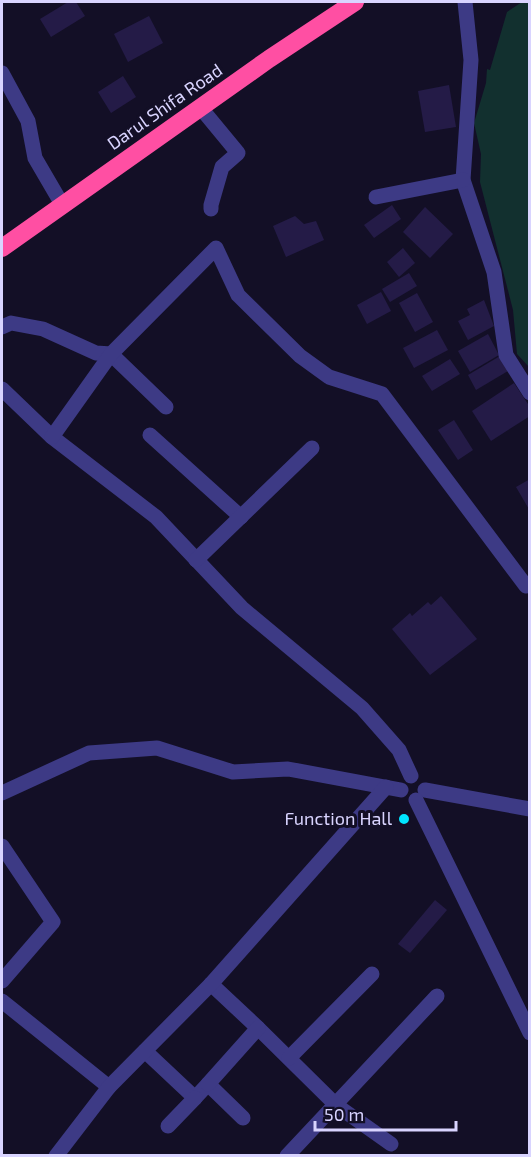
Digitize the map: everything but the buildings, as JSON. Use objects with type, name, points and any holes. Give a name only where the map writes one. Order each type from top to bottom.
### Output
[{"type":"highway","name":"Darul Shifa Road","points":[[2,249],[200,107],[355,2]]},
{"type":"street","points":[[465,2],[471,60],[463,180],[494,272],[506,355],[530,393]]},
{"type":"street","points":[[2,73],[28,121],[35,158],[63,206]]},
{"type":"street","points":[[200,107],[238,153],[222,167],[211,209]]},
{"type":"street","points":[[376,197],[463,180]]},
{"type":"street","points":[[52,436],[111,354],[216,248],[238,295],[300,356],[329,377],[382,394],[526,586],[530,583]]},
{"type":"street","points":[[2,327],[10,323],[43,329],[96,353],[111,354],[166,407]]},
{"type":"street","points":[[2,389],[52,436],[156,517],[242,608],[362,708],[399,750],[411,776]]},
{"type":"street","points":[[150,435],[241,517]]},
{"type":"street","points":[[196,560],[312,448]]},
{"type":"street","points":[[2,793],[89,753],[157,748],[233,772],[288,769],[394,789],[405,797],[421,795],[530,809]]},
{"type":"street","points":[[56,1155],[109,1087],[211,984],[394,789],[404,779],[411,776],[417,776],[423,780],[421,795],[530,1033]]},
{"type":"street","points":[[2,846],[53,922],[2,981]]},
{"type":"street","points":[[289,1058],[372,974]]},
{"type":"street","points":[[211,984],[336,1105],[391,1144]]},
{"type":"street","points":[[286,1155],[336,1105],[437,996]]},
{"type":"street","points":[[2,1001],[109,1087]]},
{"type":"street","points":[[168,1126],[258,1028]]},
{"type":"street","points":[[145,1051],[195,1098]]},
{"type":"street","points":[[208,1084],[243,1118]]},
{"type":"green space","points":[[522,2],[529,2],[529,367],[517,354],[513,310],[480,182],[481,154],[474,123],[486,83],[487,69],[490,70],[507,12]]},
{"type":"place","name":"Function Hall","points":[[404,819]]}]
